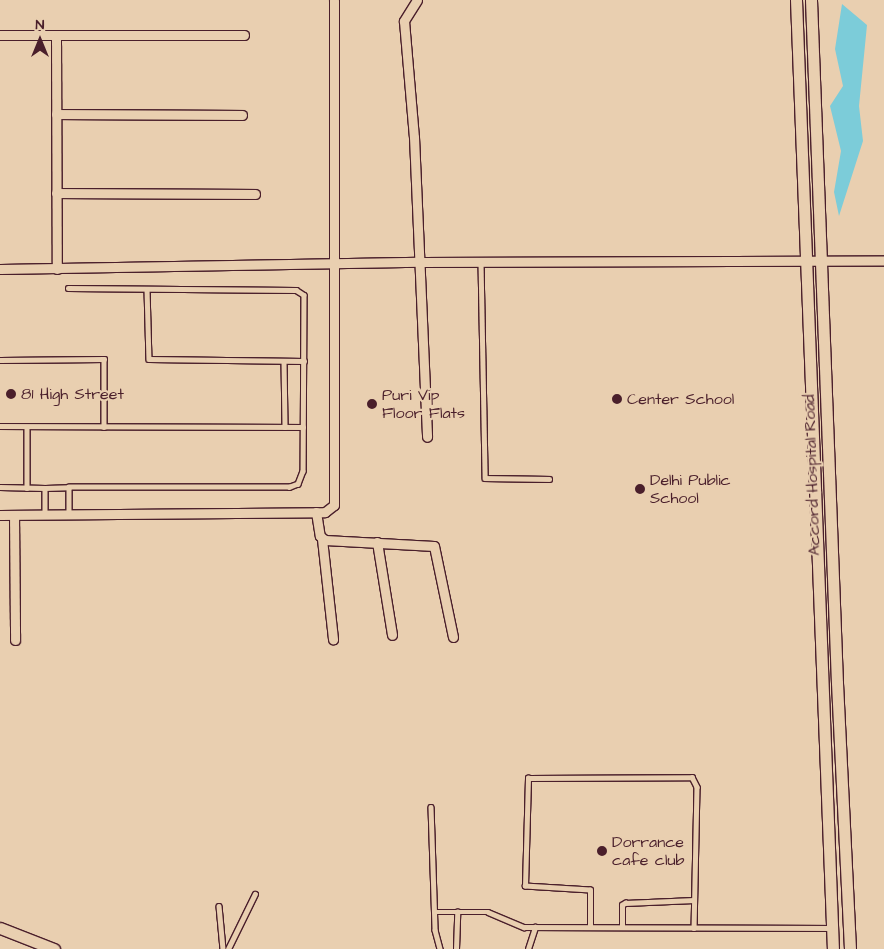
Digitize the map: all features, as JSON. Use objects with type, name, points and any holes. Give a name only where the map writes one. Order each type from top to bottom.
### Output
[{"type":"street","points":[[0,515],[316,512],[330,509],[336,498],[334,0]]},
{"type":"street","points":[[417,0],[404,21],[420,262],[427,437]]},
{"type":"street","points":[[796,0],[834,949]]},
{"type":"street","name":"Accord Hospital Road","points":[[811,0],[820,262],[850,949]]},
{"type":"street","points":[[0,35],[244,35]]},
{"type":"street","points":[[56,35],[57,269]]},
{"type":"street","points":[[56,114],[242,115]]},
{"type":"street","points":[[56,193],[255,194]]},
{"type":"street","points":[[0,269],[420,262],[820,262],[884,260]]},
{"type":"street","points":[[316,512],[322,539],[333,640]]},
{"type":"street","points":[[14,515],[15,640]]},
{"type":"street","points":[[322,539],[434,546],[453,637]]},
{"type":"street","points":[[377,542],[392,635]]},
{"type":"street","points":[[0,928],[54,949]]},
{"type":"lane","points":[[481,262],[485,478],[549,479]]},
{"type":"lane","points":[[0,488],[290,487],[298,484],[303,471],[304,295],[300,290],[68,288]]},
{"type":"lane","points":[[147,289],[149,358],[304,361]]},
{"type":"lane","points":[[0,360],[104,359],[104,427]]},
{"type":"lane","points":[[284,361],[285,427]]},
{"type":"lane","points":[[0,426],[303,427]]},
{"type":"lane","points":[[27,427],[28,488]]},
{"type":"lane","points":[[69,487],[69,514]]},
{"type":"lane","points":[[45,488],[45,514]]},
{"type":"lane","points":[[590,927],[590,890],[524,886],[528,778],[692,777],[697,786],[694,928]]},
{"type":"lane","points":[[431,807],[434,912],[440,949]]},
{"type":"lane","points":[[228,949],[255,894]]},
{"type":"lane","points":[[622,927],[622,905],[625,903],[694,900]]},
{"type":"lane","points":[[219,906],[223,949]]},
{"type":"lane","points":[[434,912],[488,912],[516,925],[535,927],[833,928]]},
{"type":"lane","points":[[456,949],[457,912]]},
{"type":"lane","points":[[528,949],[535,927]]},
{"type":"water","points":[[842,4],[867,25],[859,106],[863,141],[839,216],[834,192],[841,151],[830,106],[843,86],[835,49]]},
{"type":"place","name":"81 High Street","points":[[11,394]]},
{"type":"place","name":"Center School","points":[[617,399]]},
{"type":"place","name":"Puri Vip Floor Flats","points":[[372,404]]},
{"type":"place","name":"Delhi Public School","points":[[640,489]]},
{"type":"place","name":"Dorrance cafe club","points":[[602,851]]}]
